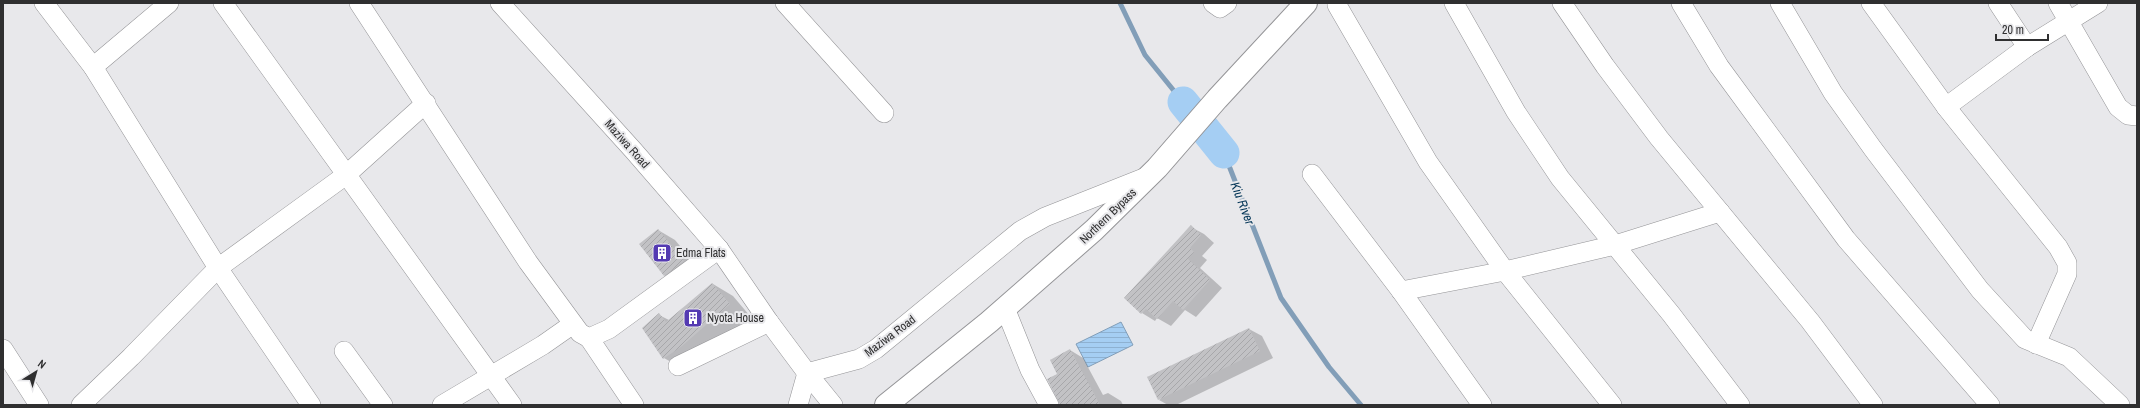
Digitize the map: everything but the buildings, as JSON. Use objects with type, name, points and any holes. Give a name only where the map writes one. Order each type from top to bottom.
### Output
[{"type":"main road","name":"Northern Bypass","points":[[886,405],[1005,308],[1089,235],[1150,175],[1195,126],[1217,99],[1306,3]]},
{"type":"street","points":[[44,3],[93,67],[218,268],[311,405]]},
{"type":"street","points":[[93,67],[169,3]]},
{"type":"street","points":[[223,3],[512,405]]},
{"type":"street","points":[[359,3],[426,103],[528,262],[580,333],[589,338],[634,405]]},
{"type":"street","name":"Maziwa Road","points":[[500,3],[633,150],[719,249],[769,322],[807,373],[859,359],[876,350],[1020,231],[1045,217],[1150,175]]},
{"type":"street","points":[[785,3],[884,113]]},
{"type":"street","points":[[1213,3],[1220,8],[1227,3]]},
{"type":"street","points":[[1338,3],[1337,4],[1362,49],[1428,162],[1505,271],[1612,405]]},
{"type":"street","points":[[1454,3],[1516,112],[1560,178],[1615,245],[1740,405]]},
{"type":"street","points":[[1562,3],[1605,66],[1659,138],[1810,321],[1873,405]]},
{"type":"street","points":[[1680,3],[1719,66],[1846,239],[1990,405]]},
{"type":"street","points":[[1780,3],[1833,93],[1873,149],[1980,290],[2025,339],[2069,357],[2120,405]]},
{"type":"street","points":[[1871,3],[1946,107],[2058,247],[2067,263],[2067,274],[2036,344]]},
{"type":"street","points":[[1998,3],[2027,47]]},
{"type":"street","points":[[2058,3],[2118,107],[2128,115],[2137,116]]},
{"type":"street","points":[[1946,107],[2027,47],[2070,22],[2098,3]]},
{"type":"street","points":[[81,405],[131,357],[218,268],[346,175],[426,103]]},
{"type":"street","points":[[1312,174],[1401,291],[1482,405]]},
{"type":"street","points":[[1401,291],[1505,271],[1615,245],[1720,212]]},
{"type":"street","points":[[589,338],[609,329],[719,249]]},
{"type":"street","points":[[1005,308],[1030,370],[1049,405]]},
{"type":"street","points":[[678,366],[769,322]]},
{"type":"street","points":[[442,405],[490,375],[543,345],[573,324]]},
{"type":"street","points":[[3,349],[39,405]]},
{"type":"street","points":[[344,351],[384,405]]},
{"type":"street","points":[[807,373],[830,402]]},
{"type":"street","points":[[798,405],[807,373]]},
{"type":"water","points":[[1121,322],[1133,345],[1088,367],[1076,344]]},
{"type":"waterway","name":"Kiu River","points":[[1120,3],[1145,55],[1183,102]]},
{"type":"waterway","name":"Kiu River","points":[[1183,102],[1224,153]]},
{"type":"waterway","name":"Kiu River","points":[[1224,153],[1281,298],[1329,367],[1361,405]]},
{"type":"place","name":"Edma Flats","points":[[662,253]]},
{"type":"place","name":"Nyota House","points":[[693,318]]}]
